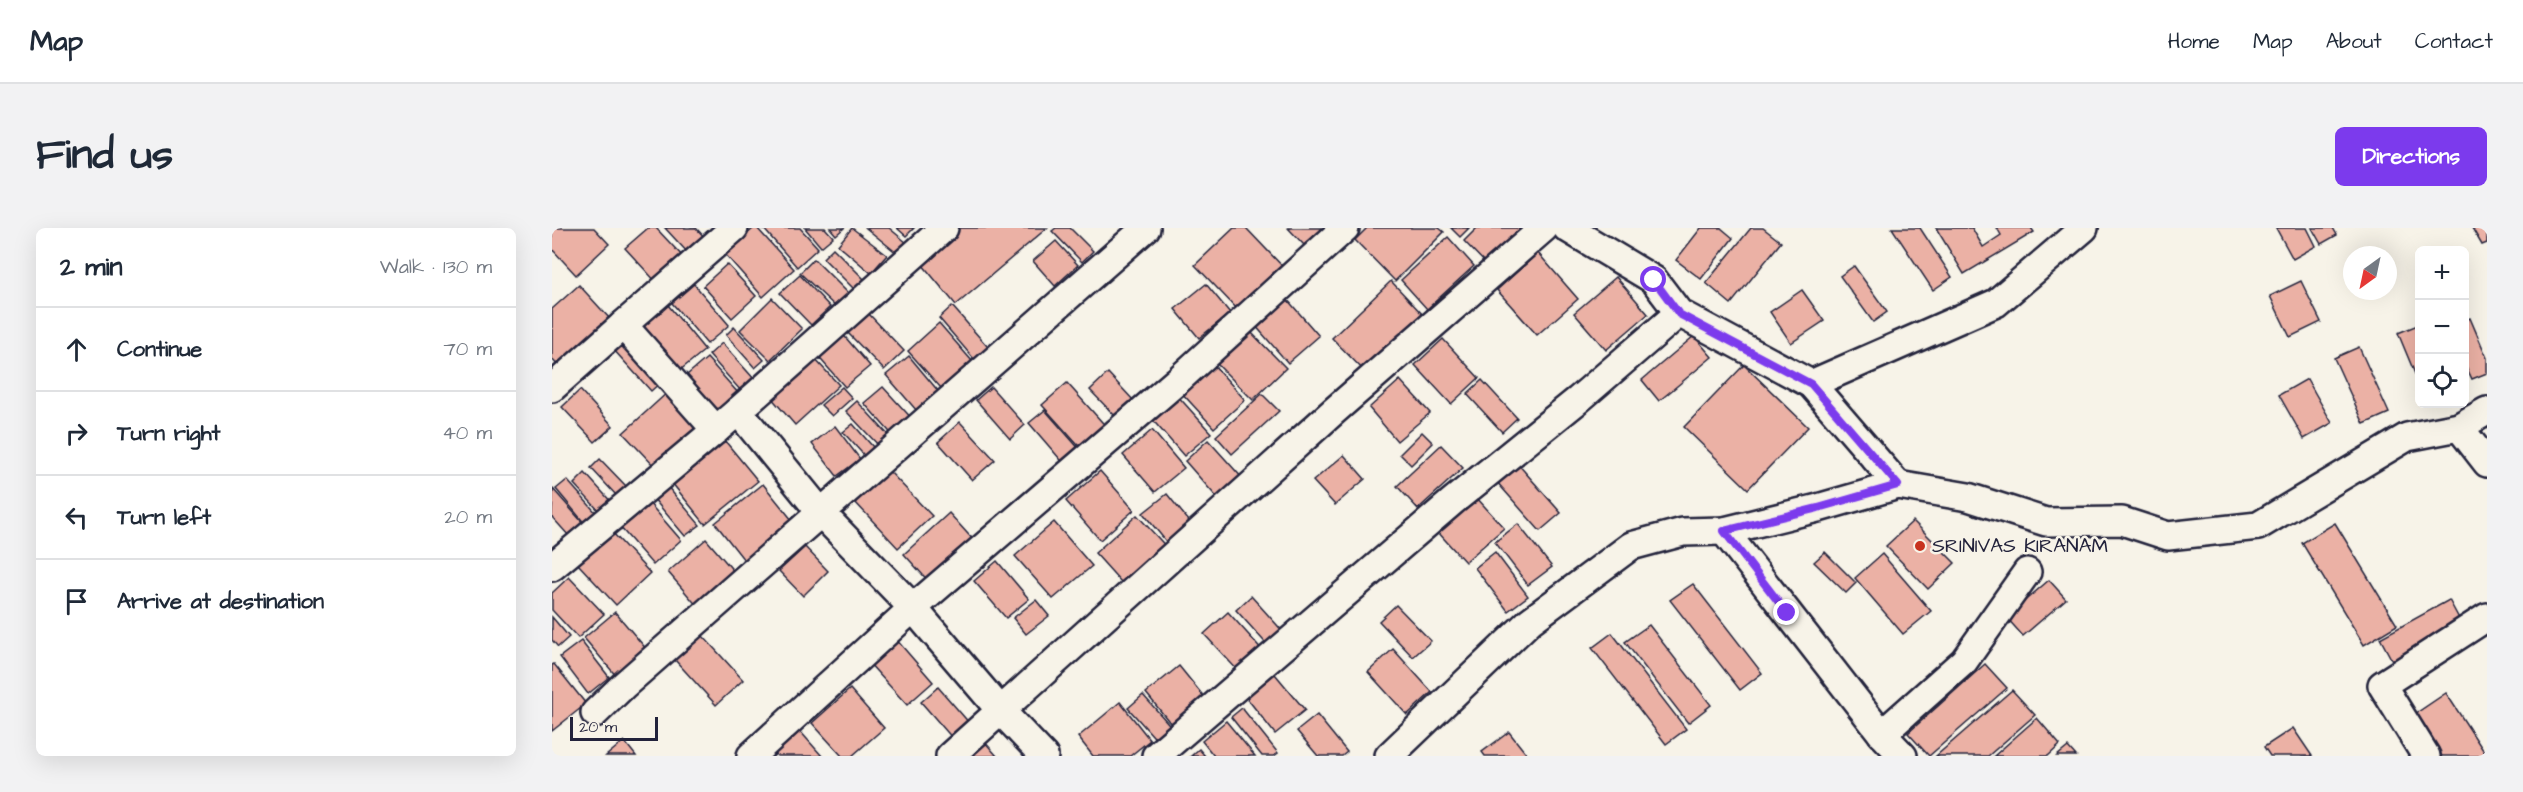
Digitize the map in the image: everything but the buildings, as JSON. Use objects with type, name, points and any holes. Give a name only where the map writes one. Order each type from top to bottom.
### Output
[{"type":"street","points":[[552,388],[734,228]]},
{"type":"street","points":[[552,567],[738,411],[944,228]]},
{"type":"street","points":[[595,713],[624,685],[1146,228]]},
{"type":"street","points":[[751,756],[913,608],[1177,381],[1345,228]]},
{"type":"street","points":[[950,756],[1334,411],[1544,228]]},
{"type":"street","points":[[1811,384],[1996,303],[2084,228]]},
{"type":"street","points":[[1578,231],[1654,280],[1679,314],[1811,384],[1898,485]]},
{"type":"street","points":[[1156,756],[1454,501],[1679,314]]},
{"type":"street","points":[[623,325],[716,430]]},
{"type":"street","points":[[738,411],[822,514],[913,608],[1001,711],[1044,756]]},
{"type":"street","points":[[1389,756],[1530,621],[1631,546],[1683,532],[1724,531],[1898,485],[1968,497],[2046,522],[2122,521],[2168,536],[2258,526],[2407,437],[2459,428],[2487,411]]},
{"type":"street","points":[[2459,428],[2487,463]]},
{"type":"street","points":[[1724,531],[1882,734],[1903,756]]},
{"type":"street","points":[[1882,734],[1964,661],[2027,573]]},
{"type":"street","points":[[2426,756],[2382,685],[2487,617]]},
{"type":"place","name":"SRINIVAS KIRANAM","points":[[1920,546]]},
{"type":"route","points":[[1654,280],[1679,314],[1811,384],[1898,485],[1724,531],[1787,613]]}]
